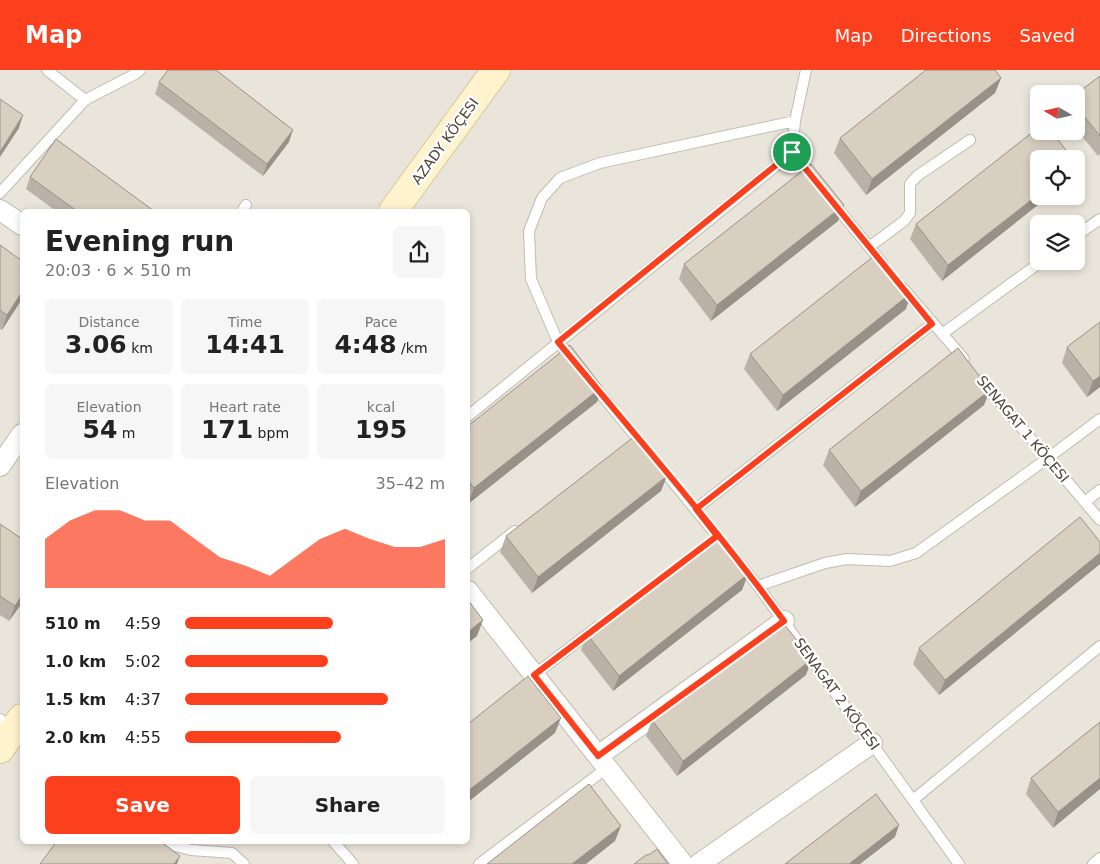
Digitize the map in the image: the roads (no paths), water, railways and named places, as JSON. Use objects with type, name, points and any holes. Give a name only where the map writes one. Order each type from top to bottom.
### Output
[{"type":"main road","name":"AZADY KÖÇESI","points":[[394,209],[496,70]]},
{"type":"street","points":[[0,210],[20,224]]},
{"type":"street","points":[[0,466],[20,437]]},
{"type":"street","points":[[470,594],[602,762],[664,847],[683,864]]},
{"type":"street","points":[[602,762],[784,621]]},
{"type":"street","points":[[699,864],[872,743]]},
{"type":"lane","points":[[47,70],[85,100]]},
{"type":"lane","points":[[0,192],[85,100],[140,70]]},
{"type":"lane","points":[[470,414],[792,152],[795,121],[806,70]]},
{"type":"lane","name":"SENAGAT 2 KÖÇESI","points":[[795,121],[600,163],[560,178],[542,198],[529,231],[531,279],[558,342],[580,368],[633,440],[696,509],[714,539],[758,586],[959,864]]},
{"type":"lane","points":[[870,247],[904,221],[910,213],[910,184],[917,176],[970,140]]},
{"type":"lane","name":"SENAGAT 1 KÖÇESI","points":[[792,152],[932,324],[1100,520]]},
{"type":"lane","points":[[1085,230],[1100,219]]},
{"type":"lane","points":[[942,334],[1030,270]]},
{"type":"lane","points":[[696,509],[932,324]]},
{"type":"lane","points":[[758,586],[825,563],[847,558],[890,561],[916,553],[1100,419]]},
{"type":"lane","points":[[1085,502],[1100,490]]},
{"type":"lane","points":[[470,566],[521,526]]},
{"type":"lane","points":[[534,675],[603,623]]},
{"type":"lane","points":[[913,800],[1100,646]]},
{"type":"lane","points":[[479,864],[602,762]]},
{"type":"lane","points":[[168,844],[191,850],[232,853],[244,864]]},
{"type":"lane","points":[[336,844],[353,864]]},
{"type":"lane","points":[[1093,864],[1100,858]]}]
